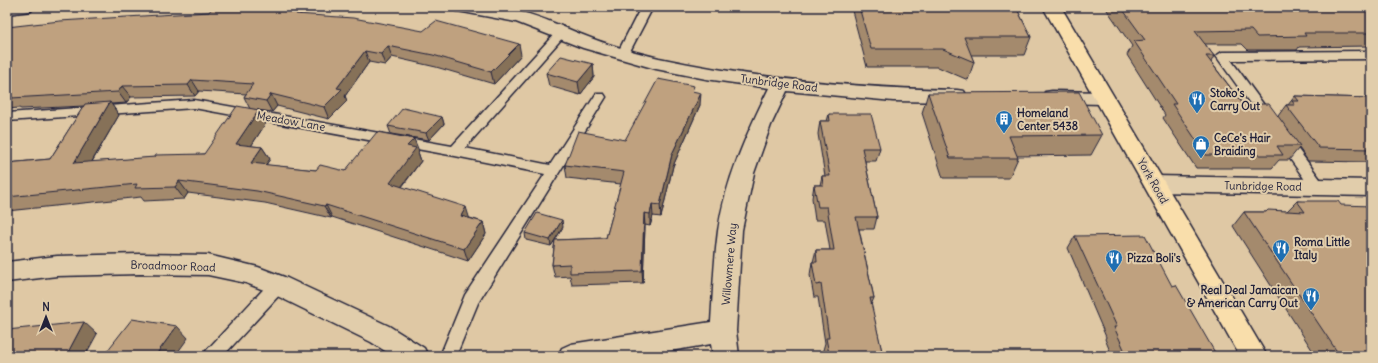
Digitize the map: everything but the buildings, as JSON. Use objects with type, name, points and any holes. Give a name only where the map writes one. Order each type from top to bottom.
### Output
[{"type":"main road","name":"York Road","points":[[1052,7],[1254,356]]},
{"type":"street","points":[[7,9],[25,7]]},
{"type":"street","name":"Tunbridge Road","points":[[464,7],[517,12],[561,33],[623,54],[656,63],[781,84],[893,95],[972,96]]},
{"type":"street","name":"Willowmere Way","points":[[724,344],[730,230],[743,173],[761,125],[781,84]]},
{"type":"street","points":[[1034,96],[1104,98]]},
{"type":"street","name":"Tunbridge Road","points":[[1155,184],[1371,188]]},
{"type":"street","name":"Broadmoor Road","points":[[7,272],[57,266],[208,265],[249,274],[278,285],[380,334],[415,356]]},
{"type":"street","points":[[571,356],[724,344]]},
{"type":"lane","points":[[623,54],[647,7]]},
{"type":"lane","points":[[455,151],[561,33]]},
{"type":"lane","points":[[1318,187],[1222,56],[1371,55]]},
{"type":"lane","points":[[448,356],[471,300],[600,97]]},
{"type":"lane","name":"Meadow Lane","points":[[7,117],[194,104],[455,151],[554,171]]},
{"type":"lane","points":[[212,356],[278,285]]},
{"type":"place","name":"Stoko's Carry Out","points":[[1197,114]]},
{"type":"place","name":"Homeland Center 5438","points":[[1004,134]]},
{"type":"place","name":"CeCe's Hair Braiding","points":[[1201,159]]},
{"type":"place","name":"Roma Little Italy","points":[[1281,263]]},
{"type":"place","name":"Pizza Boli's","points":[[1114,273]]},
{"type":"place","name":"Real Deal Jamaican & American Carry Out","points":[[1311,311]]}]
